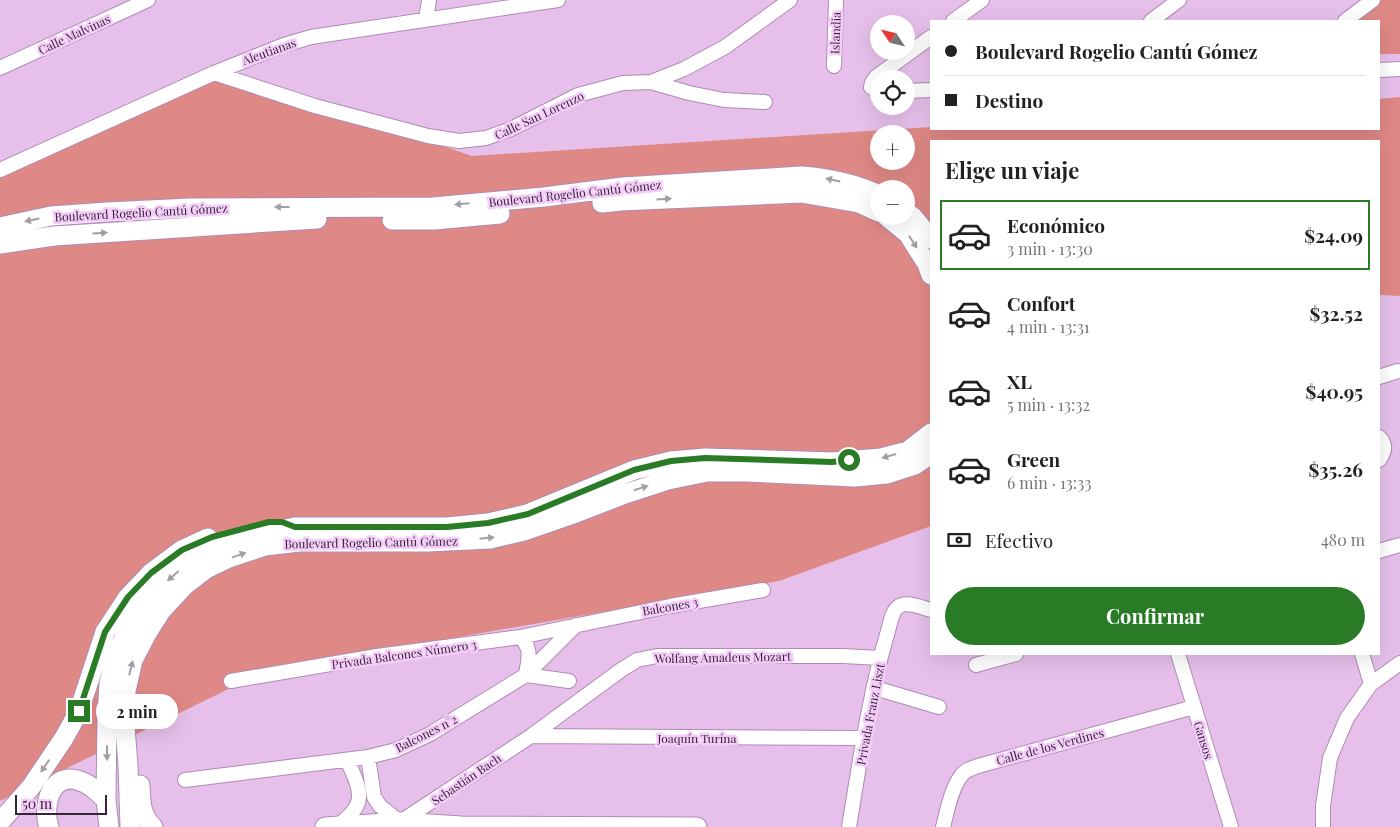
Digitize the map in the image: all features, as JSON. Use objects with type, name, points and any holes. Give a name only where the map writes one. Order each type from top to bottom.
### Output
[{"type":"main road","name":"Boulevard Rogelio Cantú Gómez","points":[[0,227],[51,216],[107,212],[190,208],[433,207],[544,197],[623,187],[801,176],[828,178],[870,190]]},
{"type":"main road","name":"Boulevard Rogelio Cantú Gómez","points":[[0,244],[54,236],[317,219],[434,220],[547,210],[620,201],[801,193],[859,203],[870,208]]},
{"type":"main road","points":[[915,219],[930,238]]},
{"type":"main road","points":[[897,225],[908,234],[927,264],[930,272]]},
{"type":"main road","name":"Boulevard Rogelio Cantú Gómez","points":[[109,826],[106,800],[107,716],[109,683],[117,652],[130,626],[149,598],[172,576],[199,555],[224,543],[295,527],[447,527],[488,523],[528,514],[634,470],[671,461],[705,458],[832,462],[882,458],[908,451],[930,434]]},
{"type":"main road","name":"Boulevard Rogelio Cantú Gómez","points":[[129,824],[128,766],[124,713],[126,691],[133,660],[161,611],[184,586],[206,570],[229,558],[265,546],[299,542],[428,542],[490,538],[524,531],[668,480],[707,472],[855,477],[886,474],[915,465],[930,455]]},
{"type":"main road","points":[[9,821],[64,738],[79,711],[105,632],[128,597],[151,573],[182,550],[212,537],[269,522],[282,522],[295,527]]},
{"type":"main road","points":[[126,691],[136,730],[142,810],[147,821],[153,827]]},
{"type":"main road","points":[[50,827],[47,821],[47,801],[58,783],[76,779],[96,790],[106,800]]},
{"type":"main road","points":[[324,827],[400,822],[461,826],[697,827]]},
{"type":"street","name":"Calle Malvinas","points":[[0,68],[148,0]]},
{"type":"street","points":[[426,19],[430,0]]},
{"type":"street","name":"Aleutianas","points":[[0,170],[214,73],[284,44],[311,37],[558,0]]},
{"type":"street","name":"Calle San Lorenzo","points":[[214,73],[315,106],[428,136],[459,141],[486,138],[512,129],[578,95],[623,83],[651,82],[684,69],[725,47],[790,0]]},
{"type":"street","name":"Islandia","points":[[834,66],[836,0]]},
{"type":"street","points":[[954,20],[982,0]]},
{"type":"street","points":[[1152,20],[1179,0]]},
{"type":"street","points":[[1346,20],[1373,0]]},
{"type":"street","points":[[887,70],[930,38]]},
{"type":"street","points":[[1380,70],[1400,69]]},
{"type":"street","points":[[651,82],[689,93],[724,100],[765,102]]},
{"type":"street","points":[[915,91],[930,90]]},
{"type":"street","points":[[1380,377],[1398,371]]},
{"type":"street","points":[[1380,438],[1385,448],[1380,459]]},
{"type":"street","points":[[1380,550],[1400,545]]},
{"type":"street","name":"Balcones 3","points":[[576,624],[763,590]]},
{"type":"street","name":"Privada Franz Liszt","points":[[849,827],[880,658],[893,615],[896,608],[900,605],[908,604],[930,610]]},
{"type":"street","name":"Privada Balcones Número 3","points":[[231,682],[377,656],[520,637],[576,624]]},
{"type":"street","name":"Balcones n°2","points":[[185,780],[348,760],[396,750],[430,734],[526,675],[576,624]]},
{"type":"street","points":[[520,637],[527,644],[529,651],[526,675],[569,681]]},
{"type":"street","points":[[976,666],[1008,655]]},
{"type":"street","name":"Gansos","points":[[1178,655],[1231,827]]},
{"type":"street","points":[[1362,655],[1371,684]]},
{"type":"street","name":"Wolfang Amadeus Mozart","points":[[531,736],[637,660],[657,656],[843,656],[880,658]]},
{"type":"street","points":[[1323,827],[1323,806],[1330,758],[1347,718],[1371,684],[1400,662]]},
{"type":"street","points":[[875,688],[938,707]]},
{"type":"street","name":"Calle de los Verdines","points":[[943,827],[954,789],[960,776],[967,770],[1194,707]]},
{"type":"street","name":"Joaquín Turína","points":[[531,736],[864,738]]},
{"type":"street","name":"Sebastián Bach","points":[[400,822],[531,736]]},
{"type":"street","points":[[335,827],[344,821],[367,798],[368,757]]},
{"type":"street","points":[[348,760],[367,798],[400,822]]},
{"type":"shaded area","points":[[1381,0],[1400,0],[1400,54],[1380,54],[1380,20],[1354,20]]},
{"type":"shaded area","points":[[219,69],[472,156],[870,131],[870,170],[915,170],[915,128],[930,127],[930,130],[1380,130],[1380,99],[1400,97],[1400,296],[1380,295],[1380,140],[930,140],[930,526],[779,581],[265,671],[0,801],[0,174]]},
{"type":"route","points":[[79,711],[105,632],[128,597],[151,573],[182,550],[212,537],[269,522],[282,522],[295,527],[408,528],[488,523],[528,514],[634,470],[671,461],[705,458],[832,462],[849,460]]}]
